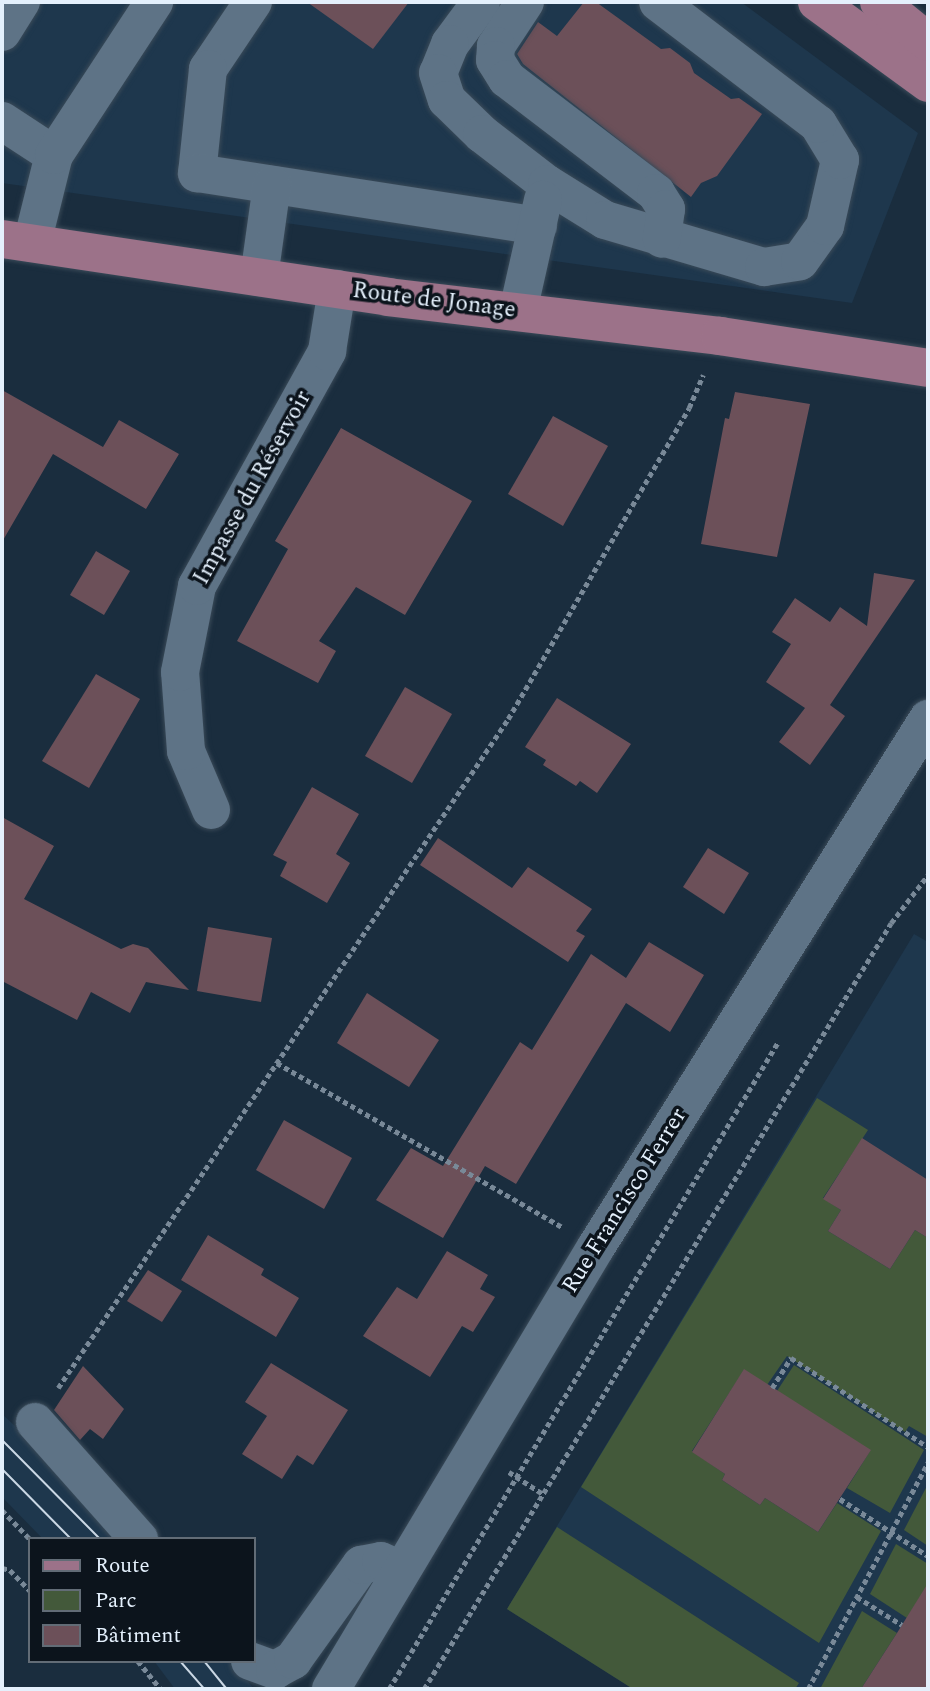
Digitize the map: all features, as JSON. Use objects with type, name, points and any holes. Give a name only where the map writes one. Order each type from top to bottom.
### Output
[{"type":"main road","points":[[817,2],[928,83]]},
{"type":"main road","points":[[879,2],[928,42]]},
{"type":"main road","name":"Route de Jonage","points":[[17,241],[337,289],[720,336],[866,356],[928,368]]},
{"type":"main road","name":"Route de Jonage","points":[[866,356],[928,349]]},
{"type":"street","points":[[2,32],[22,2]]},
{"type":"street","points":[[17,241],[54,155],[154,2]]},
{"type":"street","points":[[253,2],[208,69],[197,173],[538,226]]},
{"type":"street","points":[[481,2],[450,44],[438,74],[447,100],[547,184],[605,220],[662,239],[764,267],[800,261],[825,226],[840,160],[818,124],[657,2]]},
{"type":"street","points":[[531,6],[496,46],[495,60],[507,79],[656,192],[666,209],[662,239]]},
{"type":"street","points":[[2,121],[54,155]]},
{"type":"street","points":[[518,311],[547,184]]},
{"type":"street","points":[[259,277],[272,185]]},
{"type":"street","name":"Impasse du Réservoir","points":[[211,810],[186,751],[180,672],[197,586],[327,351],[337,289]]},
{"type":"street","name":"Rue Francisco Ferrer","points":[[331,1689],[399,1569],[596,1247],[928,719]]},
{"type":"street","points":[[35,1422],[137,1537]]},
{"type":"street","points":[[256,1663],[275,1670],[293,1660],[361,1565],[381,1561],[399,1569]]},
{"type":"path","points":[[35,1422],[508,719],[689,408],[720,336]]},
{"type":"path","points":[[424,1689],[891,923],[928,874]]},
{"type":"path","name":"Rue Francisco Ferrer","points":[[389,1689],[782,1034]]},
{"type":"path","points":[[277,1063],[596,1247]]},
{"type":"path","points":[[772,1388],[791,1358],[928,1447]]},
{"type":"path","points":[[808,1689],[928,1462]]},
{"type":"path","points":[[840,1499],[892,1531],[928,1556],[840,1499]]},
{"type":"path","points":[[2,1510],[28,1537]]},
{"type":"path","points":[[2,1568],[10,1570],[28,1589]]},
{"type":"path","points":[[857,1597],[902,1625]]},
{"type":"path","points":[[140,1663],[161,1689]]},
{"type":"shaded area","points":[[2,2],[741,2],[918,133],[852,303],[2,183]]},
{"type":"shaded area","points":[[914,934],[928,942],[928,1689],[633,1689],[507,1609]]},
{"type":"shaded area","points":[[2,1414],[41,1450],[125,1537],[41,1537],[2,1497]]},
{"type":"shaded area","points":[[156,1663],[233,1663],[254,1689],[175,1689]]},
{"type":"green space","points":[[817,1098],[868,1130],[823,1198],[841,1210],[828,1231],[890,1269],[915,1230],[928,1238],[928,1437],[909,1426],[905,1432],[787,1356],[767,1385],[744,1370],[692,1451],[725,1474],[722,1480],[760,1505],[765,1498],[818,1532],[837,1503],[881,1531],[819,1643],[581,1487]]},
{"type":"green space","points":[[794,1365],[924,1450],[890,1513],[847,1488],[870,1451],[777,1391]]},
{"type":"green space","points":[[928,1484],[928,1546],[904,1530]]},
{"type":"green space","points":[[557,1527],[799,1683],[795,1689],[633,1689],[507,1609]]},
{"type":"green space","points":[[896,1544],[928,1564],[928,1584],[907,1618],[870,1594]]},
{"type":"green space","points":[[862,1611],[897,1633],[861,1689],[820,1689]]},
{"type":"building","points":[[307,2],[409,2],[373,49]]},
{"type":"building","points":[[584,2],[596,2],[661,49],[670,48],[690,63],[694,73],[731,99],[739,98],[762,114],[717,176],[701,183],[691,197],[523,64],[517,54],[538,22],[557,36]]},
{"type":"building","points":[[2,390],[103,447],[119,420],[179,454],[146,509],[53,454],[2,542]]},
{"type":"building","points":[[735,392],[810,404],[777,557],[701,544],[725,418],[729,419]]},
{"type":"building","points":[[553,416],[608,446],[563,526],[508,494]]},
{"type":"building","points":[[341,428],[472,501],[405,615],[356,587],[319,641],[336,651],[318,683],[237,641],[288,549],[275,541]]},
{"type":"building","points":[[96,551],[130,571],[104,615],[70,595]]},
{"type":"building","points":[[874,573],[915,580],[830,705],[845,716],[810,765],[779,742],[805,708],[766,682],[791,644],[772,632],[795,598],[830,622],[840,607],[867,626]]},
{"type":"building","points":[[96,674],[140,699],[89,788],[42,761]]},
{"type":"building","points":[[405,687],[452,714],[412,783],[365,756]]},
{"type":"building","points":[[557,698],[631,744],[597,793],[580,781],[576,786],[543,765],[546,760],[525,747]]},
{"type":"building","points":[[312,787],[359,814],[336,854],[350,863],[327,903],[280,876],[287,862],[273,855]]},
{"type":"building","points":[[2,817],[54,846],[24,899],[121,949],[133,944],[148,948],[189,990],[146,982],[130,1013],[91,992],[77,1020],[2,981]]},
{"type":"building","points":[[438,838],[512,888],[528,867],[592,909],[576,931],[585,936],[568,962],[420,865]]},
{"type":"building","points":[[708,848],[749,873],[724,914],[683,887]]},
{"type":"building","points":[[208,927],[272,938],[261,1002],[197,991]]},
{"type":"building","points":[[649,942],[704,975],[670,1032],[626,1003],[516,1184],[485,1166],[443,1238],[376,1200],[411,1148],[443,1166],[520,1042],[532,1050],[591,954],[626,978]]},
{"type":"building","points":[[367,993],[439,1040],[409,1087],[337,1043]]},
{"type":"building","points":[[284,1120],[352,1158],[324,1209],[256,1170]]},
{"type":"building","points":[[862,1138],[928,1180],[928,1238],[915,1230],[890,1269],[828,1231],[841,1210],[823,1199]]},
{"type":"building","points":[[208,1235],[264,1269],[261,1275],[299,1298],[276,1337],[181,1280]]},
{"type":"building","points":[[447,1251],[488,1275],[480,1289],[495,1297],[473,1332],[462,1326],[430,1377],[363,1336],[397,1287],[417,1299]]},
{"type":"building","points":[[148,1270],[182,1291],[162,1322],[127,1301]]},
{"type":"building","points":[[271,1363],[348,1410],[313,1465],[297,1455],[282,1479],[242,1454],[267,1416],[245,1402]]},
{"type":"building","points":[[83,1366],[124,1409],[103,1439],[90,1429],[80,1440],[54,1410]]},
{"type":"building","points":[[744,1369],[871,1450],[818,1532],[765,1498],[760,1505],[722,1480],[725,1474],[692,1452]]},
{"type":"building","points":[[928,1583],[928,1689],[861,1689],[897,1633]]},
{"type":"tram line","points":[[2,1440],[98,1537]]},
{"type":"tram line","points":[[2,1469],[69,1537]]},
{"type":"tram line","points":[[182,1663],[204,1689]]},
{"type":"tram line","points":[[206,1663],[227,1689]]}]
